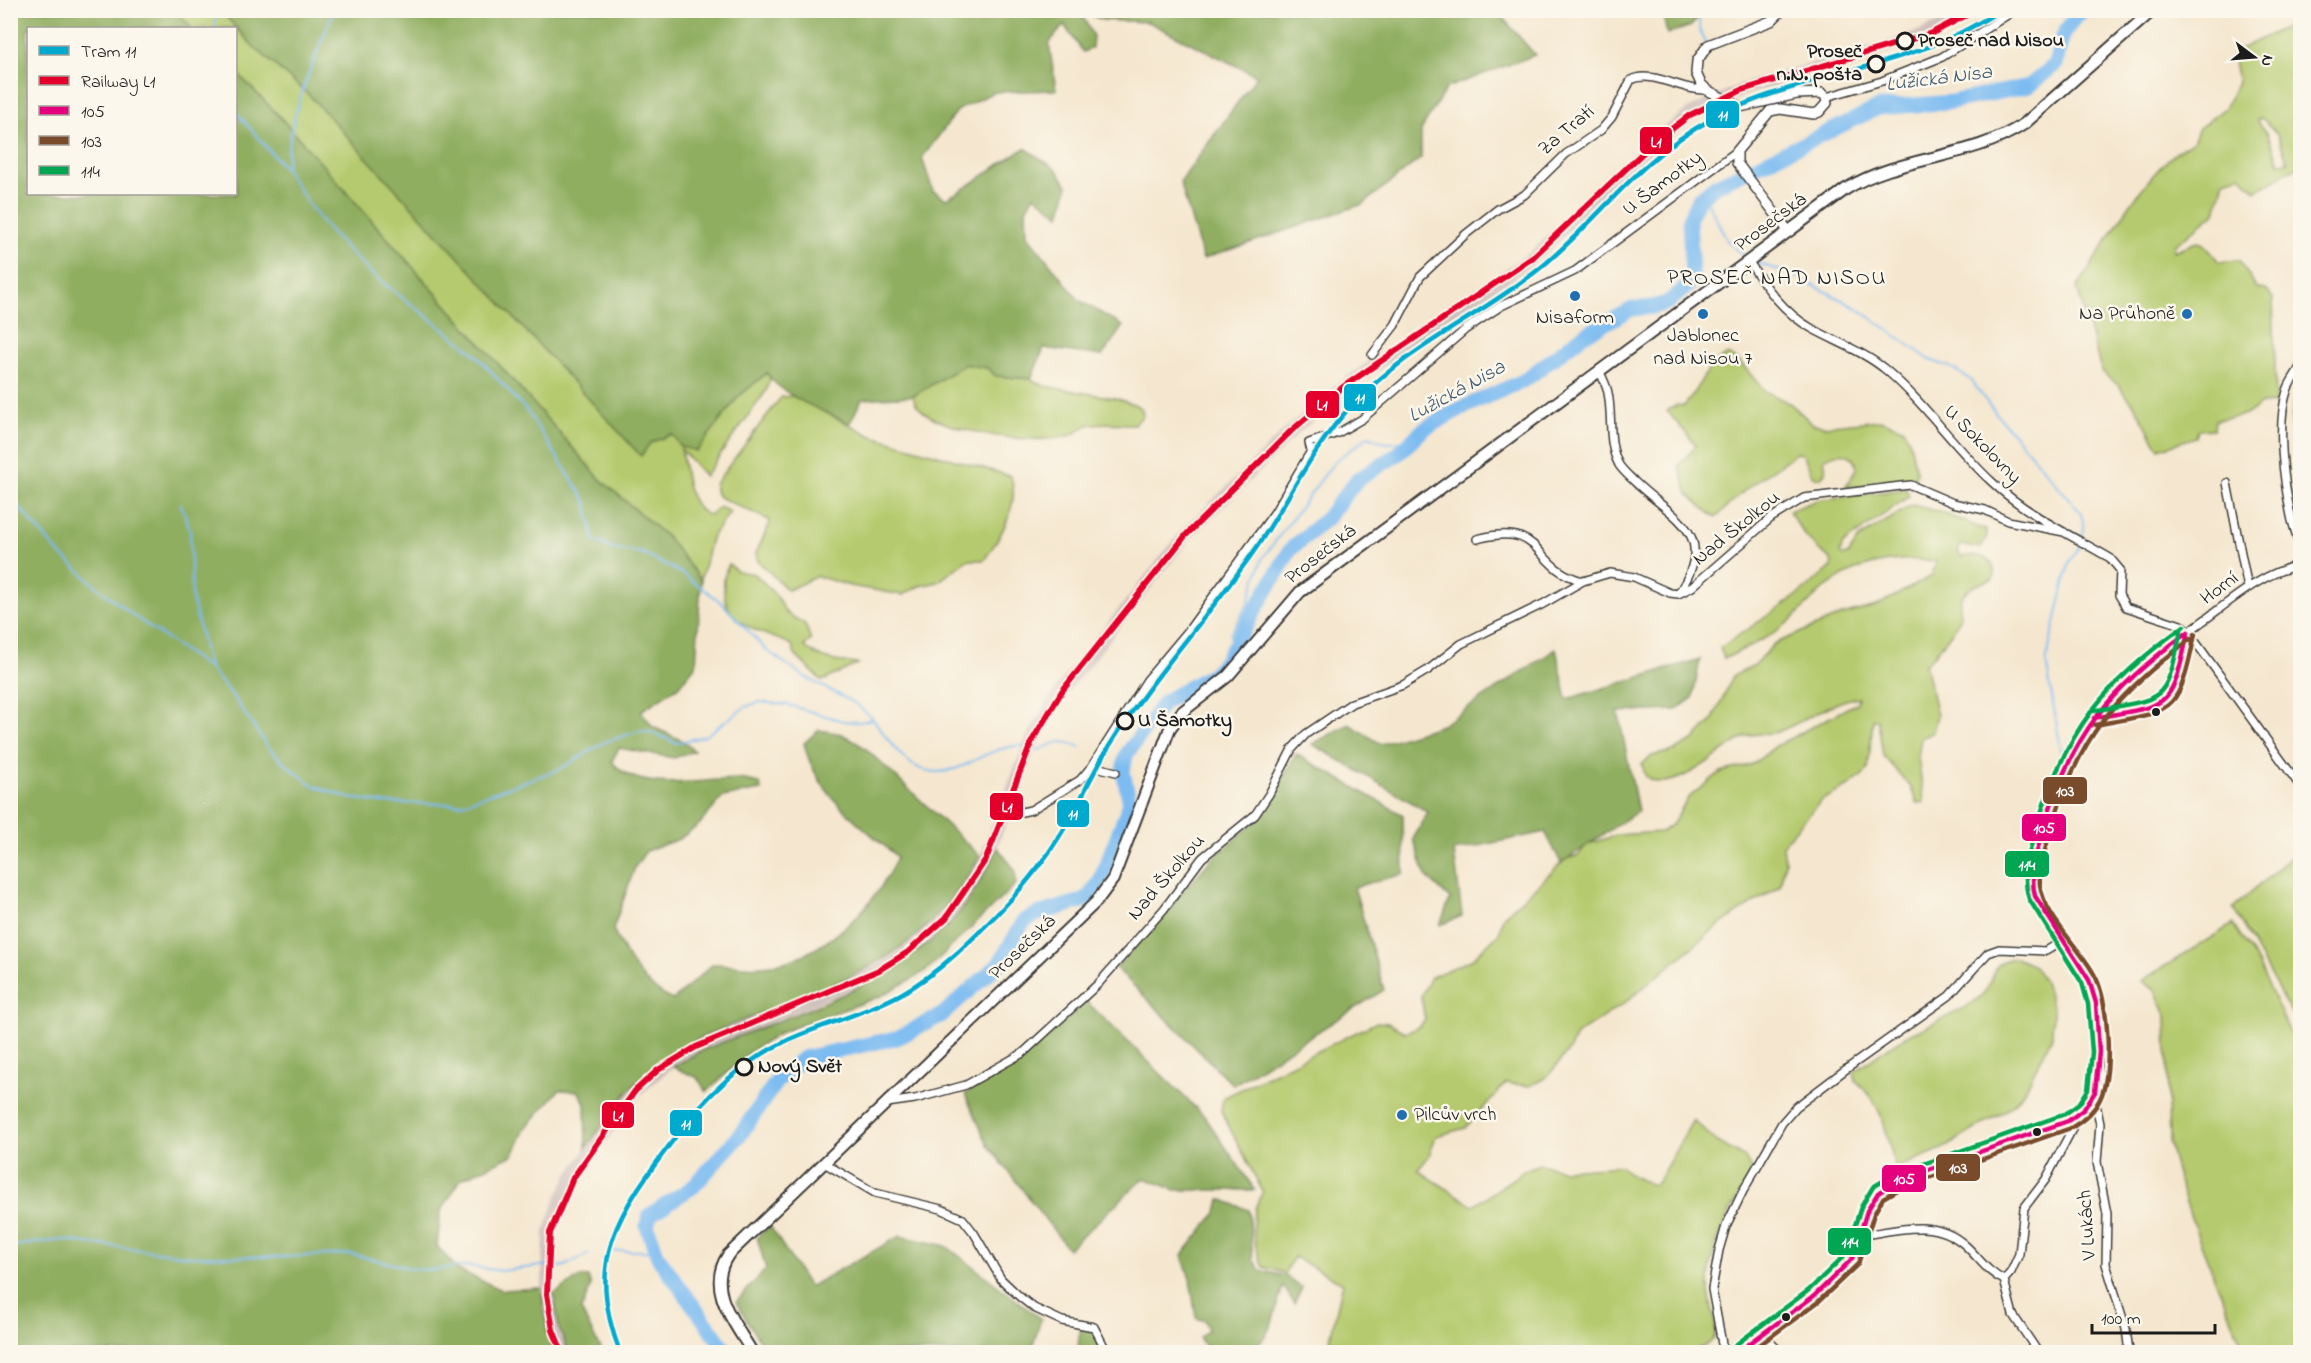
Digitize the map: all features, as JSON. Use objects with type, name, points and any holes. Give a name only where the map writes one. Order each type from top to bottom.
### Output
[{"type":"main road","name":"Prosečská","points":[[752,1353],[724,1305],[718,1283],[723,1262],[736,1245],[1014,982],[1108,888],[1163,742],[1182,712],[1228,676],[1287,606],[1311,582],[1860,181],[1916,162],[1977,148],[2006,136],[2033,117],[2153,10]]},
{"type":"street","points":[[1707,90],[1696,73],[1701,51],[1721,39],[1771,21],[1782,10]]},
{"type":"street","name":"U Šamotky","points":[[1826,97],[1882,81],[1942,57],[2016,10]]},
{"type":"street","name":"Za Tratí","points":[[1372,355],[1395,325],[1420,277],[1466,234],[1498,209],[1524,195],[1566,154],[1601,129],[1612,117],[1631,80],[1648,78],[1690,90],[1707,90]]},
{"type":"street","name":"U Šamotky","points":[[1092,765],[1147,680],[1188,631],[1274,513],[1311,452],[1309,443],[1338,433],[1362,419],[1466,329],[1501,306],[1575,271],[1737,151],[1770,111],[1780,109],[1814,114],[1827,103],[1822,93],[1797,94],[1740,107],[1707,90]]},
{"type":"street","points":[[1737,151],[1737,163],[1790,232]]},
{"type":"street","name":"U Sokolovny","points":[[1749,262],[1772,294],[1797,318],[1810,327],[1865,354],[1885,369],[1992,482],[2013,501],[2114,563],[2121,577],[2118,595],[2126,607],[2179,622],[2188,632]]},
{"type":"street","points":[[2299,565],[2300,553],[2291,515],[2284,464],[2282,413],[2287,390],[2301,367]]},
{"type":"street","name":"Nad Školkou","points":[[1600,372],[1608,392],[1610,441],[1620,467],[1655,500],[1683,522],[1696,546],[1692,567],[1678,594]]},
{"type":"street","points":[[2227,483],[2248,588]]},
{"type":"street","name":"Nad Školkou","points":[[885,1103],[915,1100],[966,1085],[1023,1053],[1098,984],[1124,951],[1164,909],[1202,858],[1255,814],[1269,794],[1292,749],[1306,734],[1352,703],[1403,685],[1428,670],[1461,644],[1543,604],[1583,581],[1610,573],[1624,575],[1657,589],[1678,594],[1692,587],[1772,518],[1804,498],[1911,485],[1953,503],[1985,510],[2008,521],[2064,532]]},
{"type":"street","points":[[1478,539],[1501,532],[1521,536],[1557,569],[1583,581]]},
{"type":"street","name":"Horní","points":[[2080,1114],[2094,1094],[2098,1075],[2093,990],[2039,902],[2033,888],[2033,879],[2051,802],[2068,760],[2086,726],[2107,699],[2158,653],[2248,588],[2273,573],[2299,565]]},
{"type":"street","points":[[2188,632],[2301,786]]},
{"type":"street","points":[[1015,809],[1023,812],[1031,810],[1080,780],[1092,765],[1116,772]]},
{"type":"street","points":[[1726,1353],[1713,1296],[1715,1266],[1726,1226],[1782,1123],[1796,1107],[1949,996],[1988,953],[1999,949],[2046,951],[2064,940]]},
{"type":"street","name":"V Lukách","points":[[2094,1094],[2100,1124],[2097,1162],[2107,1214],[2106,1264],[2124,1319],[2129,1353]]},
{"type":"street","points":[[1738,1353],[1814,1296],[1852,1259],[1867,1211],[1878,1193],[1897,1181],[2068,1121],[2080,1114]]},
{"type":"street","points":[[2004,1280],[2012,1272],[2019,1254],[2024,1208],[2046,1179],[2080,1114]]},
{"type":"street","points":[[824,1162],[875,1193],[941,1209],[963,1219],[974,1233],[1001,1279],[1045,1314],[1062,1321],[1094,1327],[1107,1353]]},
{"type":"street","points":[[1859,1236],[1919,1226],[1935,1227],[1954,1235],[1991,1274],[2004,1280]]},
{"type":"street","points":[[2004,1280],[2013,1316],[2038,1353]]},
{"type":"street","points":[[1762,1334],[1780,1353]]},
{"type":"shaded area","points":[[1964,11],[1988,11],[1934,39],[1744,95],[1694,120],[1656,148],[1536,263],[1346,392],[1296,436],[1190,539],[1067,694],[1038,743],[991,862],[974,891],[951,922],[912,957],[882,976],[699,1053],[673,1067],[640,1095],[578,1181],[561,1218],[556,1234],[553,1284],[559,1328],[569,1352],[555,1352],[547,1331],[541,1295],[544,1232],[555,1200],[568,1174],[631,1087],[654,1066],[693,1041],[876,965],[904,947],[942,914],[980,856],[1026,738],[1056,687],[1181,531],[1287,427],[1339,382],[1529,253],[1648,139],[1687,109],[1740,84],[1903,37]]},
{"type":"green space","points":[[1662,10],[1704,11],[1691,26],[1667,34]]},
{"type":"green space","points":[[10,11],[175,11],[191,27],[27,27],[27,195],[237,195],[237,73],[280,117],[601,480],[667,537],[701,580],[696,665],[679,686],[641,711],[653,727],[683,741],[694,751],[674,758],[619,748],[612,761],[623,772],[653,782],[740,779],[760,783],[761,790],[723,797],[698,826],[679,839],[646,851],[635,867],[613,929],[630,961],[644,979],[673,1000],[713,964],[752,967],[786,961],[826,942],[844,928],[875,895],[897,857],[841,807],[818,778],[804,743],[819,730],[842,734],[864,747],[980,856],[958,890],[935,918],[909,941],[852,976],[707,1035],[667,1057],[632,1087],[586,1148],[585,1103],[578,1091],[559,1090],[525,1129],[513,1155],[461,1179],[441,1211],[437,1246],[458,1270],[502,1290],[541,1288],[547,1331],[555,1352],[11,1352]]},
{"type":"green space","points":[[175,11],[221,11],[236,27],[191,27]]},
{"type":"green space","points":[[221,11],[1080,11],[1093,36],[1092,48],[1083,52],[1064,25],[1049,43],[1056,90],[994,92],[958,110],[922,158],[933,191],[946,199],[1025,148],[1056,169],[1068,186],[1060,215],[1034,195],[1026,209],[1027,235],[1079,300],[1123,326],[1102,356],[1044,348],[1031,379],[996,376],[987,368],[965,364],[913,396],[862,399],[850,423],[793,396],[782,389],[767,373],[738,397],[697,451],[681,447],[672,434],[650,443],[641,456],[311,97],[253,46]]},
{"type":"green space","points":[[1081,11],[1497,11],[1535,55],[1446,88],[1421,130],[1421,158],[1363,204],[1203,259],[1180,182],[1257,76],[1148,22],[1102,20]]},
{"type":"green space","points":[[2300,20],[2300,165],[2256,191],[2240,175],[2224,180],[2216,212],[2174,246],[2174,251],[2199,242],[2207,247],[2219,262],[2239,260],[2256,288],[2267,291],[2273,298],[2276,399],[2274,403],[2262,404],[2246,415],[2215,420],[2214,429],[2198,430],[2196,437],[2159,449],[2135,406],[2119,386],[2102,372],[2077,288],[2144,186],[2160,167],[2193,142],[2199,128],[2225,108],[2238,82],[2233,55],[2238,50]],"holes":[[[2262,118],[2277,134],[2288,162],[2279,162],[2267,133],[2257,120]]]},
{"type":"green space","points":[[237,28],[253,46],[311,97],[641,455],[650,443],[672,434],[697,451],[738,397],[767,373],[770,379],[766,391],[705,476],[681,449],[688,486],[695,504],[709,515],[720,507],[730,512],[711,538],[701,580],[667,537],[601,480],[280,117],[237,73]]},
{"type":"green space","points":[[1727,355],[1739,361],[1765,391],[1791,404],[1813,424],[1824,426],[1880,420],[1903,428],[1909,439],[1917,474],[1911,479],[1894,484],[1873,487],[1846,486],[1857,468],[1848,455],[1834,454],[1824,459],[1826,471],[1820,479],[1812,475],[1803,454],[1796,453],[1744,491],[1715,518],[1688,494],[1679,466],[1696,445],[1667,411],[1677,405],[1684,406],[1713,365]]},
{"type":"green space","points":[[965,364],[987,368],[996,376],[1031,379],[1044,386],[1115,398],[1142,409],[1143,416],[1134,424],[1092,424],[1066,437],[1036,439],[995,436],[972,431],[932,417],[919,408],[913,396]]},
{"type":"green space","points":[[2300,392],[2300,464],[2295,465],[2292,415],[2293,405]]},
{"type":"green space","points":[[793,396],[872,436],[1010,476],[1013,486],[1011,509],[1002,531],[984,560],[967,560],[938,582],[919,586],[903,595],[850,586],[817,576],[788,590],[758,561],[756,553],[769,525],[769,520],[719,497],[715,491],[715,484],[781,397]]},
{"type":"green space","points":[[1906,489],[1909,496],[1843,544],[1840,553],[1843,556],[1848,555],[1859,538],[1912,505],[1937,511],[1986,530],[1987,536],[1981,548],[1961,545],[1958,551],[1961,557],[1986,558],[1993,565],[1994,571],[1993,579],[1964,593],[1960,602],[1959,620],[1925,664],[1937,715],[1933,732],[1921,738],[1918,757],[1924,802],[1917,803],[1910,786],[1883,756],[1878,721],[1873,719],[1868,770],[1851,785],[1822,800],[1787,839],[1783,847],[1785,862],[1780,886],[1722,923],[1627,1001],[1576,1035],[1570,1049],[1547,1077],[1530,1086],[1506,1083],[1465,1128],[1436,1136],[1429,1156],[1418,1170],[1473,1206],[1527,1169],[1540,1164],[1564,1170],[1620,1166],[1634,1177],[1653,1185],[1657,1183],[1693,1120],[1716,1141],[1745,1158],[1752,1171],[1723,1227],[1712,1257],[1709,1288],[1715,1334],[1712,1341],[1690,1352],[1327,1352],[1343,1283],[1294,1257],[1285,1273],[1263,1267],[1254,1239],[1253,1220],[1263,1192],[1221,1111],[1223,1098],[1377,1022],[1388,1023],[1406,1033],[1420,1026],[1425,1020],[1421,996],[1431,977],[1471,960],[1499,933],[1503,917],[1566,859],[1578,856],[1586,845],[1617,835],[1661,832],[1672,825],[1688,798],[1721,772],[1753,764],[1776,746],[1857,703],[1858,697],[1837,703],[1777,732],[1745,737],[1695,770],[1667,782],[1655,781],[1645,775],[1642,764],[1652,756],[1674,751],[1691,742],[1712,721],[1733,676],[1755,665],[1774,644],[1842,615],[1876,606],[1932,576],[1936,561],[1907,559],[1865,566],[1826,587],[1781,628],[1724,659],[1720,648],[1795,597],[1832,567],[1831,559],[1807,538],[1789,511],[1817,500]]},
{"type":"green space","points":[[729,564],[737,571],[755,574],[777,596],[786,613],[805,624],[811,640],[804,646],[810,651],[829,660],[858,664],[822,681],[795,655],[792,645],[739,621],[726,603],[724,577]]},
{"type":"green space","points":[[1556,649],[1567,699],[1700,659],[1693,698],[1676,710],[1618,712],[1638,811],[1561,863],[1545,832],[1454,851],[1462,916],[1440,925],[1450,899],[1426,876],[1413,839],[1428,812],[1312,744],[1349,724],[1381,744],[1442,725]]},
{"type":"green space","points":[[1296,754],[1403,815],[1404,874],[1354,887],[1384,990],[1233,1085],[1116,968],[1209,862],[1264,813]]},
{"type":"green space","points":[[998,848],[1015,870],[1016,884],[926,971],[881,996],[782,1032],[754,1049],[706,1092],[698,1078],[673,1067],[699,1052],[833,999],[898,965],[926,945],[952,921],[977,886]]},
{"type":"green space","points":[[2300,849],[2300,1029],[2233,908]]},
{"type":"green space","points":[[2233,924],[2258,963],[2300,1055],[2300,1352],[2245,1352],[2193,1223],[2176,1170],[2169,1143],[2166,1015],[2155,990],[2141,981]]},
{"type":"green space","points":[[2016,958],[2034,966],[2045,982],[2053,1009],[2052,1037],[2025,1090],[2011,1107],[1946,1147],[1895,1169],[1883,1121],[1873,1099],[1856,1081],[1854,1072],[1898,1041],[1975,1001],[1987,988],[2000,963]]},
{"type":"green space","points":[[1086,1001],[1205,1117],[1255,1190],[1176,1190],[1144,1178],[1068,1249],[988,1145],[965,1094],[999,1074],[1028,1052]]},
{"type":"green space","points":[[1220,1199],[1249,1210],[1253,1260],[1261,1271],[1286,1276],[1302,1288],[1294,1303],[1283,1286],[1272,1323],[1265,1337],[1251,1352],[1210,1352],[1199,1338],[1208,1330],[1205,1321],[1196,1318],[1190,1279],[1182,1255],[1217,1212]]},
{"type":"green space","points":[[770,1226],[809,1287],[900,1236],[946,1246],[1041,1319],[1031,1352],[766,1352],[736,1302],[766,1269],[757,1237]]},
{"type":"green space","points":[[588,1277],[591,1286],[581,1310],[602,1352],[569,1352],[559,1328],[554,1294],[578,1278]]},
{"type":"green space","points":[[1081,1326],[1095,1332],[1101,1352],[1077,1352]]},
{"type":"waterway","points":[[215,27],[216,10]]},
{"type":"waterway","points":[[286,170],[297,108],[334,10]]},
{"type":"waterway","points":[[1698,10],[1701,35],[1706,45]]},
{"type":"waterway","name":"Lužická Nisa","points":[[727,1352],[658,1257],[647,1226],[650,1215],[694,1186],[740,1135],[776,1082],[803,1058],[897,1038],[942,1015],[999,964],[1024,921],[1038,914],[1082,901],[1090,895],[1100,881],[1130,803],[1123,772],[1126,755],[1164,702],[1214,673],[1225,661],[1291,549],[1327,518],[1357,480],[1398,454],[1424,429],[1460,409],[1525,380],[1582,336],[1632,309],[1667,303],[1688,286],[1692,275],[1689,219],[1699,199],[1715,186],[1878,108],[1952,102],[2029,86],[2056,64],[2064,34],[2083,10]]},
{"type":"waterway","points":[[237,113],[286,170],[311,208],[333,235],[373,275],[472,351],[527,411],[586,501],[594,540],[613,549],[642,553],[683,574],[721,602],[766,650],[805,677],[856,704],[872,718]]},
{"type":"waterway","points":[[1704,195],[1728,242],[1747,258]]},
{"type":"waterway","points":[[1754,262],[1796,276],[1857,308],[1930,360],[1950,367],[1971,380],[1989,405],[2081,513],[2084,528],[2081,544],[2069,563],[2046,661],[2063,762]]},
{"type":"waterway","points":[[1236,643],[1230,635],[1248,604],[1262,559],[1335,461],[1369,436],[1386,443],[1410,442]]},
{"type":"waterway","points":[[10,497],[56,550],[96,586],[138,619],[209,668],[229,691],[267,746],[283,762],[312,785],[349,798],[383,803],[461,804],[560,769],[605,742],[639,731],[651,732],[676,743],[705,736],[745,707],[759,702],[788,705],[843,721],[860,722],[873,719],[899,753],[919,768],[931,772],[960,767],[998,750],[1025,746]]},
{"type":"waterway","points":[[181,504],[190,530],[192,598],[209,668]]},
{"type":"waterway","points":[[1036,749],[1041,750],[1060,742],[1080,747]]},
{"type":"waterway","points":[[10,1246],[63,1240],[189,1256],[283,1257],[351,1254],[414,1269],[431,1270],[469,1266],[501,1271],[549,1265],[562,1267],[589,1254]]},
{"type":"waterway","points":[[610,1251],[656,1251]]},
{"type":"tram line","name":"11","points":[[620,1352],[610,1319],[606,1290],[607,1263],[613,1238],[637,1190],[686,1123],[711,1095],[754,1059],[788,1040],[873,1007],[915,986],[954,955],[1010,901],[1053,847],[1101,759],[1125,722],[1254,551],[1330,431],[1364,393],[1412,355],[1539,269],[1575,237],[1643,168],[1681,138],[1709,120],[1770,95],[1897,58],[1938,43],[2001,10]]},
{"type":"rail line","name":"L1","points":[[562,1352],[553,1330],[547,1294],[550,1233],[573,1178],[635,1091],[658,1070],[696,1047],[879,970],[908,952],[946,918],[986,859],[1032,741],[1062,691],[1186,535],[1291,431],[1343,387],[1532,258],[1652,144],[1690,115],[1742,90],[1932,33],[1976,10]]},
{"type":"transit line","name":"114","points":[[1734,1346],[1809,1290],[1845,1255],[1861,1207],[1873,1187],[1895,1174],[2065,1114],[2079,1104],[2088,1090],[2092,1052],[2088,1004],[2082,983],[2029,899],[2026,870],[2032,842],[2049,790],[2076,734],[2110,689],[2156,647],[2184,626]]},
{"type":"transit line","name":"114","points":[[2093,711],[2148,700],[2158,694],[2165,686],[2170,673],[2181,630]]},
{"type":"transit line","name":"105","points":[[2094,718],[2138,710],[2163,700],[2171,691],[2177,677],[2188,632]]},
{"type":"transit line","name":"105","points":[[1738,1352],[1814,1296],[1852,1259],[1867,1211],[1878,1193],[1897,1181],[2068,1121],[2084,1109],[2095,1092],[2099,1052],[2096,1003],[2089,980],[2035,896],[2033,887],[2035,859],[2056,792],[2068,763],[2098,714],[2137,673],[2188,632]]},
{"type":"transit line","name":"103","points":[[2095,725],[2157,712],[2168,705],[2177,695],[2183,681],[2195,634]]},
{"type":"transit line","name":"103","points":[[1750,1352],[1818,1302],[1858,1264],[1874,1214],[1883,1198],[1900,1188],[2071,1128],[2088,1116],[2098,1104],[2104,1087],[2108,1055],[2103,1001],[2088,963],[2048,909],[2040,885],[2042,863],[2063,795],[2088,742],[2122,698],[2142,678],[2192,638]]},
{"type":"place","name":"Proseč nad Nisou","points":[[1905,41]]},
{"type":"place","name":"Proseč n.N. pošta","points":[[1876,64]]},
{"type":"place","name":"Nisaform","points":[[1575,296]]},
{"type":"place","name":"Jablonec nad Nisou 7","points":[[1703,314]]},
{"type":"place","name":"Na Průhoně","points":[[2187,314]]},
{"type":"place","name":"U Šamotky","points":[[1125,721]]},
{"type":"place","name":"Nový Svět","points":[[744,1067]]},
{"type":"place","name":"Pilcův vrch","points":[[1402,1115]]},
{"type":"district","name":"PROSEČ NAD NISOU","points":[[1777,279]]}]
